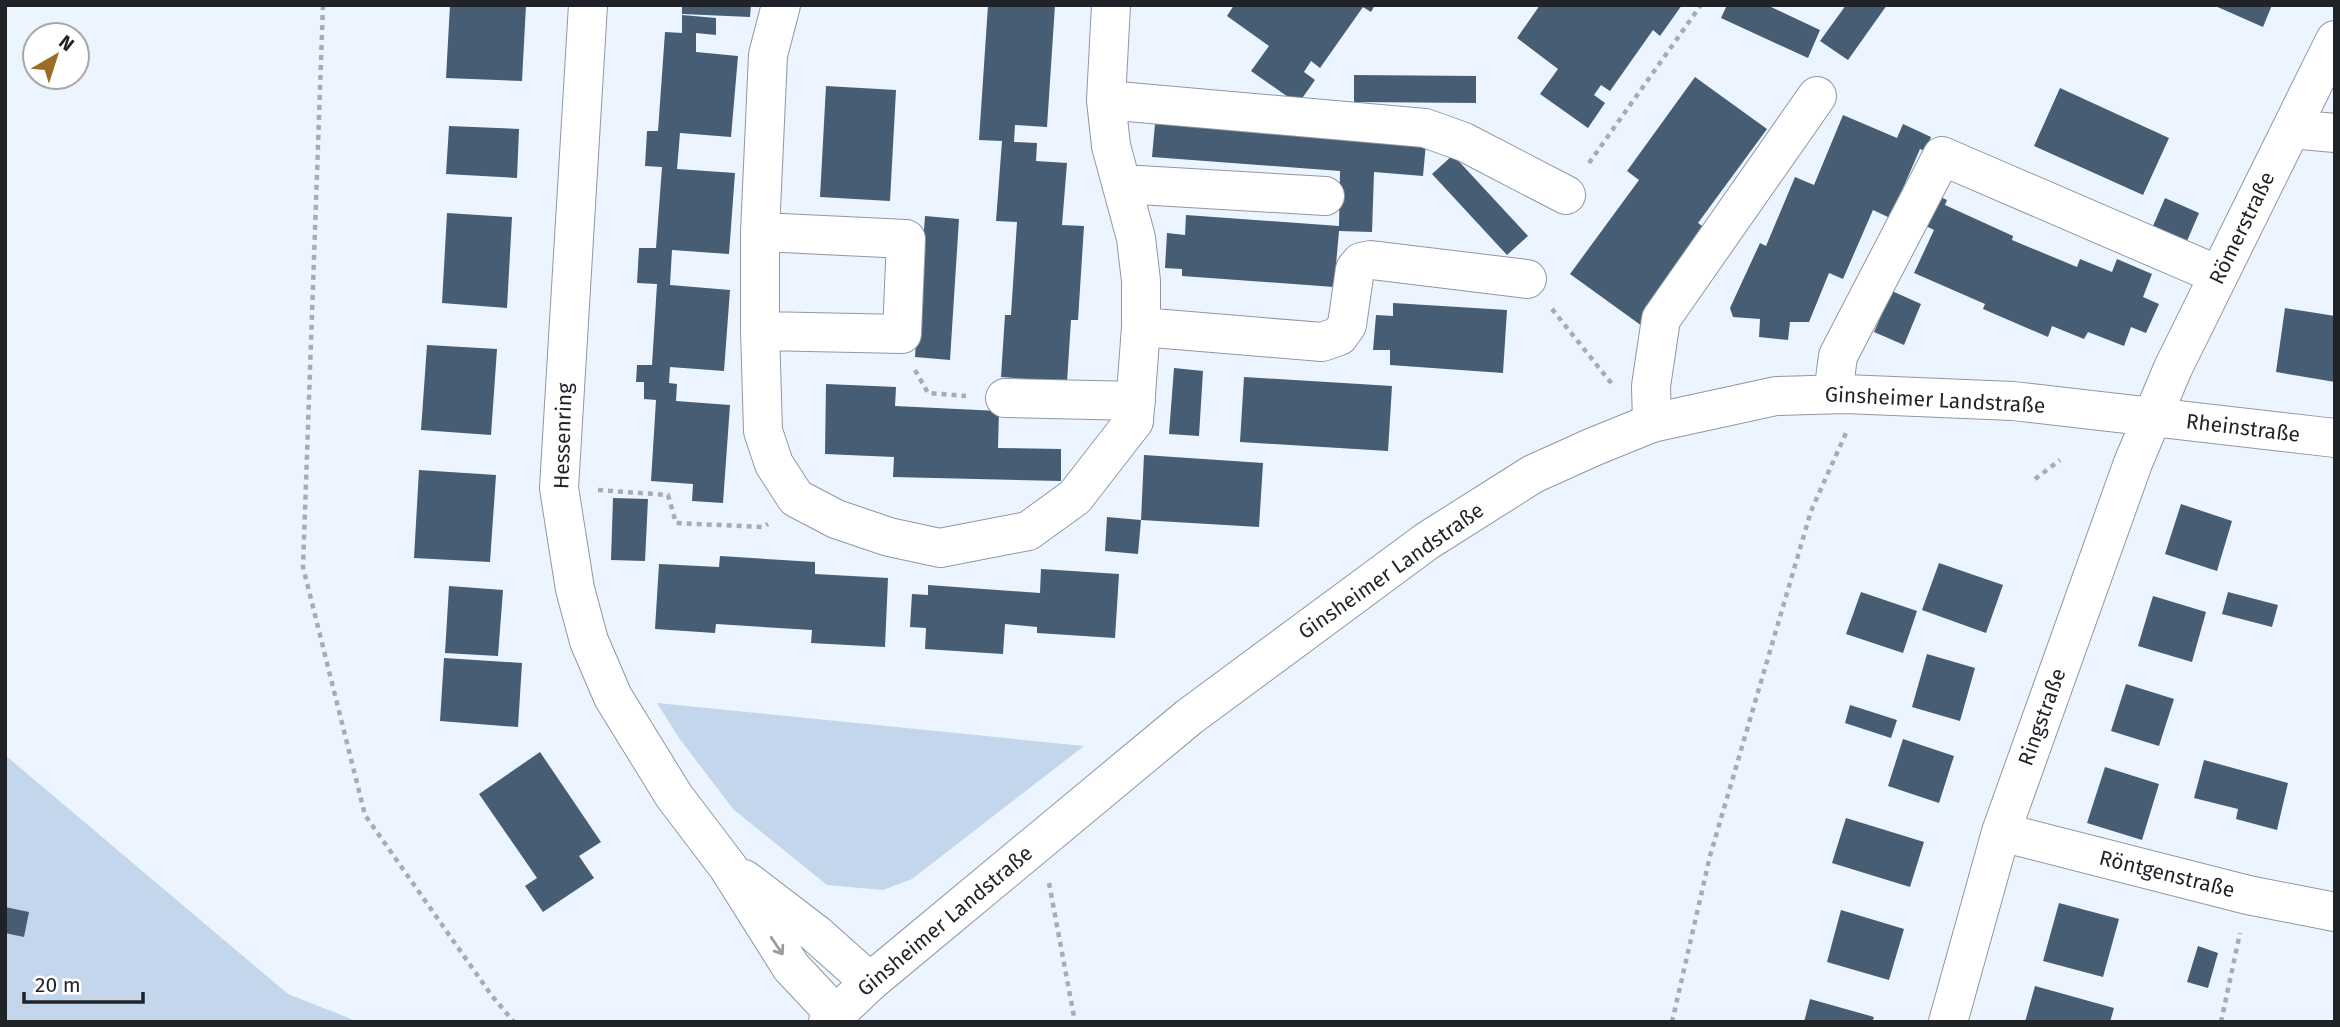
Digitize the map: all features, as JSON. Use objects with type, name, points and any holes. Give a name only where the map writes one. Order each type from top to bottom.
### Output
[{"type":"street","name":"Hessenring","points":[[588,5],[559,488],[575,589],[589,640],[614,697],[674,796],[728,867],[791,967],[832,1019]]},
{"type":"street","points":[[781,5],[768,55],[760,232],[763,432],[774,464],[796,498],[836,519],[889,537],[940,548],[1028,531],[1075,497],[1133,421],[1141,327],[1141,281],[1136,238],[1111,146],[1106,100],[1111,5]]},
{"type":"street","name":"Römerstraße","points":[[2152,417],[2172,368],[2335,40]]},
{"type":"street","points":[[1652,423],[1651,386],[1661,319],[1817,96]]},
{"type":"street","points":[[1106,100],[1425,128],[1464,142],[1566,195]]},
{"type":"street","points":[[2291,129],[2335,133]]},
{"type":"street","points":[[1848,395],[1838,356],[1941,156],[2218,275]]},
{"type":"street","points":[[1122,184],[1325,196]]},
{"type":"street","points":[[760,232],[906,239],[902,334],[760,331]]},
{"type":"street","points":[[1141,327],[1322,342],[1339,336],[1347,325],[1355,269],[1361,262],[1371,260],[1527,279]]},
{"type":"street","name":"Ginsheimer Landstraße","points":[[832,1019],[870,982],[1189,717],[1426,541],[1533,474],[1592,447],[1652,423],[1776,396],[1848,395],[2014,401],[2152,417]]},
{"type":"street","points":[[1005,398],[1136,401]]},
{"type":"street","name":"Rheinstraße","points":[[2152,417],[2335,438]]},
{"type":"street","name":"Ringstraße","points":[[1948,1022],[2001,832],[2129,473],[2152,417]]},
{"type":"street","name":"Röntgenstraße","points":[[2001,832],[2248,895],[2335,912]]},
{"type":"street","name":"Hessenring","points":[[728,867],[816,934],[870,982]]},
{"type":"path","points":[[323,5],[303,567],[365,815],[492,996],[514,1022]]},
{"type":"path","points":[[1566,195],[1701,5]]},
{"type":"path","points":[[1527,279],[1615,386]]},
{"type":"path","points":[[895,334],[928,393],[1005,398]]},
{"type":"path","points":[[1672,1022],[1710,856],[1848,395]]},
{"type":"path","points":[[2035,479],[2060,460]]},
{"type":"path","points":[[559,488],[668,495],[676,523],[740,527],[763,527],[782,514],[796,498]]},
{"type":"path","points":[[1041,841],[1075,1022]]},
{"type":"path","points":[[2221,1022],[2248,895]]},
{"type":"shaded area","points":[[657,703],[1084,746],[912,879],[883,890],[827,885],[733,809],[679,738]]},
{"type":"shaded area","points":[[5,755],[288,994],[359,1022],[5,1022]]},
{"type":"building","points":[[450,5],[526,5],[522,81],[446,78]]},
{"type":"building","points":[[682,5],[751,5],[750,17],[682,14]]},
{"type":"building","points":[[988,5],[1055,5],[1047,127],[1015,125],[1014,142],[1037,143],[1036,161],[1067,163],[1062,225],[1084,226],[1078,320],[1071,320],[1067,382],[1001,377],[1005,315],[1011,315],[1017,222],[996,221],[1002,141],[979,140]]},
{"type":"building","points":[[1234,5],[1375,5],[1371,12],[1363,7],[1320,68],[1311,61],[1304,72],[1315,80],[1298,104],[1251,71],[1269,46],[1227,16]]},
{"type":"building","points":[[1540,5],[1682,5],[1660,36],[1653,30],[1610,91],[1601,85],[1594,95],[1605,103],[1588,128],[1540,94],[1558,69],[1517,38]]},
{"type":"building","points":[[1727,5],[1767,5],[1820,30],[1808,58],[1721,18]]},
{"type":"building","points":[[1846,5],[1887,5],[1848,60],[1820,41]]},
{"type":"building","points":[[2213,5],[2272,5],[2263,27]]},
{"type":"building","points":[[682,15],[716,18],[716,35],[696,33],[696,52],[738,56],[731,137],[680,133],[677,169],[735,173],[729,254],[672,250],[670,285],[730,290],[724,371],[670,367],[669,383],[677,384],[676,401],[730,405],[723,503],[692,501],[693,484],[651,481],[656,400],[644,399],[644,382],[636,382],[637,365],[652,365],[657,284],[637,283],[639,248],[656,248],[662,167],[645,166],[647,131],[658,131],[665,32],[682,33]]},
{"type":"building","points":[[1354,75],[1476,76],[1476,103],[1354,102]]},
{"type":"building","points":[[1695,77],[1767,129],[1698,223],[1711,232],[1642,326],[1570,274],[1639,180],[1627,171]]},
{"type":"building","points":[[826,86],[896,90],[890,201],[820,197]]},
{"type":"building","points":[[2060,88],[2169,138],[2143,195],[2034,146]]},
{"type":"building","points":[[1843,115],[1897,138],[1903,124],[1931,137],[1925,151],[1920,149],[1890,218],[1873,210],[1843,279],[1829,273],[1809,322],[1790,322],[1788,340],[1759,337],[1760,319],[1733,317],[1730,308],[1760,243],[1766,246],[1795,177],[1814,185]]},
{"type":"building","points":[[1155,124],[1426,143],[1423,176],[1374,172],[1372,232],[1339,231],[1334,287],[1182,276],[1182,269],[1165,268],[1167,233],[1185,235],[1186,215],[1339,226],[1340,171],[1152,157]]},
{"type":"building","points":[[449,126],[519,129],[517,178],[446,174]]},
{"type":"building","points":[[1453,155],[1528,236],[1507,255],[1432,174]]},
{"type":"building","points":[[1932,193],[1947,200],[1945,205],[2013,236],[2012,240],[2077,267],[2080,259],[2112,272],[2117,259],[2152,274],[2143,297],[2159,304],[2146,333],[2131,327],[2124,346],[2088,332],[2084,339],[2052,326],[2048,337],[1983,309],[1985,304],[1914,273],[1934,230],[1920,223]]},
{"type":"building","points":[[2165,198],[2199,213],[2187,241],[2153,226]]},
{"type":"building","points":[[447,213],[512,217],[507,308],[442,303]]},
{"type":"building","points":[[925,216],[959,219],[950,360],[915,357]]},
{"type":"building","points":[[1892,291],[1921,304],[1904,345],[1874,332]]},
{"type":"building","points":[[1393,303],[1507,310],[1503,373],[1390,365],[1390,350],[1373,350],[1376,315],[1393,316]]},
{"type":"building","points":[[2285,308],[2335,316],[2335,382],[2276,372]]},
{"type":"building","points":[[427,345],[497,349],[491,435],[421,430]]},
{"type":"building","points":[[1174,368],[1203,371],[1199,436],[1169,434]]},
{"type":"building","points":[[1244,377],[1392,386],[1388,451],[1240,442]]},
{"type":"building","points":[[826,384],[896,387],[895,406],[999,411],[998,448],[1061,449],[1061,481],[893,477],[894,457],[825,454]]},
{"type":"building","points":[[1144,455],[1263,463],[1259,527],[1141,520]]},
{"type":"building","points":[[419,470],[496,475],[490,562],[414,558]]},
{"type":"building","points":[[613,498],[648,499],[645,561],[611,560]]},
{"type":"building","points":[[2181,504],[2232,521],[2217,571],[2165,554]]},
{"type":"building","points":[[1107,517],[1141,520],[1138,554],[1105,551]]},
{"type":"building","points":[[720,556],[815,562],[815,574],[888,578],[885,647],[811,643],[812,630],[716,624],[715,633],[655,629],[659,564],[719,567]]},
{"type":"building","points":[[1939,563],[2003,585],[1986,633],[1922,610]]},
{"type":"building","points":[[1041,569],[1119,574],[1115,638],[1037,633],[1037,627],[1005,624],[1003,654],[925,649],[926,628],[910,627],[912,594],[928,595],[928,585],[1040,593]]},
{"type":"building","points":[[449,586],[503,590],[498,656],[445,653]]},
{"type":"building","points":[[1861,592],[1917,611],[1903,653],[1846,634]]},
{"type":"building","points":[[2228,592],[2278,605],[2272,627],[2222,614]]},
{"type":"building","points":[[2153,596],[2206,612],[2192,662],[2138,646]]},
{"type":"building","points":[[1927,654],[1975,668],[1960,721],[1912,707]]},
{"type":"building","points":[[444,658],[522,663],[518,727],[440,721]]},
{"type":"building","points":[[2126,684],[2174,699],[2159,746],[2111,731]]},
{"type":"building","points":[[1850,705],[1897,720],[1891,738],[1845,723]]},
{"type":"building","points":[[1903,739],[1954,756],[1939,803],[1888,786]]},
{"type":"building","points":[[540,752],[601,842],[579,856],[594,878],[543,912],[525,886],[537,878],[479,794]]},
{"type":"building","points":[[2204,760],[2288,783],[2277,830],[2236,819],[2238,809],[2194,798]]},
{"type":"building","points":[[2105,767],[2159,784],[2142,840],[2087,823]]},
{"type":"building","points":[[1846,818],[1924,842],[1910,887],[1832,863]]},
{"type":"building","points":[[2059,903],[2119,919],[2103,977],[2043,961]]},
{"type":"building","points":[[5,907],[29,912],[24,937],[5,933]]},
{"type":"building","points":[[1841,910],[1904,929],[1889,980],[1827,962]]},
{"type":"building","points":[[2198,946],[2218,953],[2208,988],[2187,982]]},
{"type":"building","points":[[2035,986],[2114,1008],[2110,1022],[2025,1022]]},
{"type":"building","points":[[1810,999],[1874,1017],[1872,1022],[1804,1022]]}]
